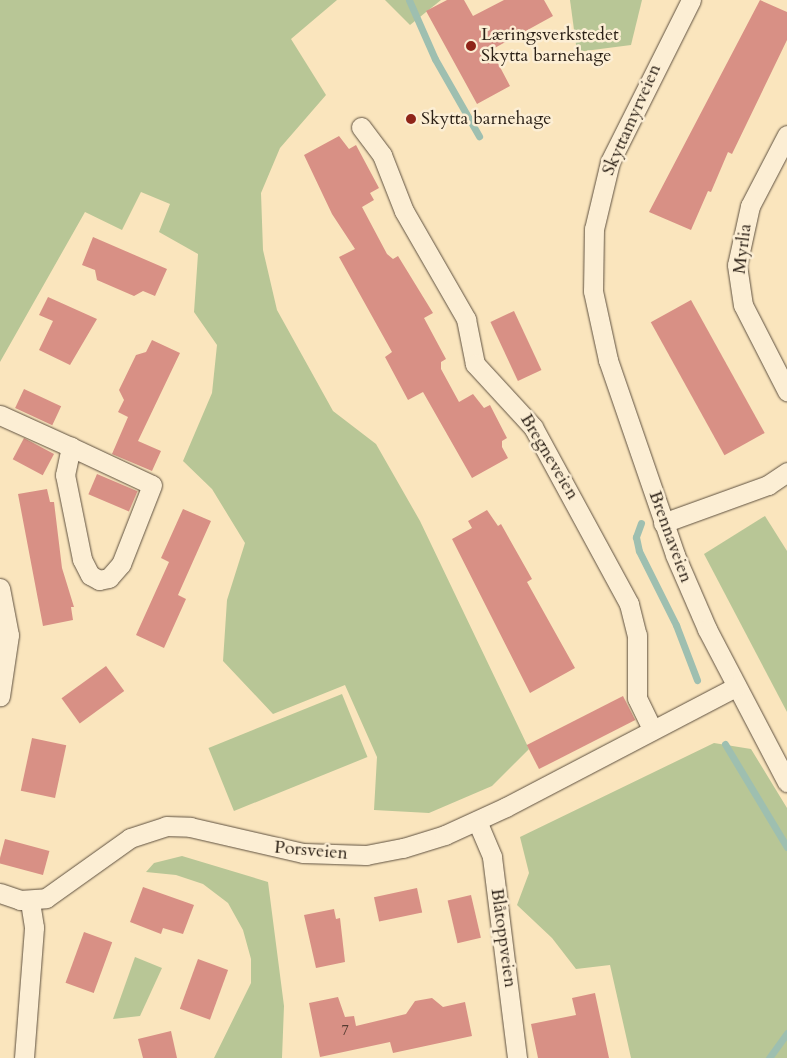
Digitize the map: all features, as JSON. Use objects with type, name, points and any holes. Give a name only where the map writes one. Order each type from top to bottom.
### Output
[{"type":"street","name":"Skyttamyrveien","points":[[592,277],[594,229],[610,162],[691,0]]},
{"type":"street","name":"Bregneveien","points":[[361,127],[382,155],[412,227],[466,319],[475,364],[533,427],[629,604],[637,635],[637,698],[652,729]]},
{"type":"street","name":"Myrlia","points":[[787,135],[750,206],[737,265],[746,312],[787,391]]},
{"type":"street","name":"Brennaveien","points":[[592,277],[603,343],[663,523],[690,592],[736,687],[787,782]]},
{"type":"street","points":[[0,415],[71,447],[152,485],[121,564],[110,578],[99,580],[90,575],[82,559],[65,475],[71,447]]},
{"type":"street","points":[[663,523],[768,485],[787,472]]},
{"type":"street","points":[[0,588],[9,635],[0,696]]},
{"type":"street","name":"Porsveien","points":[[30,901],[56,892],[130,838],[166,826],[190,827],[281,850],[343,856],[403,848],[477,821],[736,687]]},
{"type":"street","name":"Blåtoppveien","points":[[477,821],[492,857],[517,1058]]},
{"type":"street","points":[[0,893],[30,901],[34,927],[24,1058]]},
{"type":"green space","points":[[0,0],[337,0],[291,39],[326,95],[280,148],[261,193],[263,250],[277,310],[333,411],[376,444],[420,521],[529,749],[492,786],[429,813],[374,810],[377,757],[345,685],[273,714],[223,661],[227,600],[245,543],[212,489],[183,461],[212,393],[217,345],[194,312],[198,254],[159,232],[170,204],[141,192],[122,230],[85,212],[0,362]]},
{"type":"green space","points":[[385,0],[441,0],[410,25]]},
{"type":"green space","points":[[570,0],[642,0],[631,45],[577,52]]},
{"type":"green space","points":[[765,516],[787,551],[787,712],[704,554]]},
{"type":"green space","points":[[342,694],[367,757],[234,811],[208,748]]},
{"type":"green space","points":[[714,743],[751,749],[787,808],[787,1058],[631,1058],[610,965],[576,969],[552,938],[517,905],[529,873],[520,837]]},
{"type":"green space","points":[[182,856],[268,882],[284,1006],[282,1058],[214,1058],[251,983],[251,959],[243,930],[228,903],[203,884],[176,875],[146,872],[154,863]]},
{"type":"green space","points":[[135,957],[162,968],[140,1016],[113,1019]]},
{"type":"building","points":[[447,0],[464,0],[473,16],[504,0],[544,0],[553,16],[491,50],[510,86],[477,104],[426,11]]},
{"type":"building","points":[[760,0],[787,12],[787,40],[732,154],[728,152],[711,192],[708,191],[691,230],[649,212]]},
{"type":"building","points":[[339,136],[349,149],[356,145],[379,188],[370,193],[374,200],[362,207],[387,254],[393,259],[398,256],[433,313],[424,318],[446,359],[441,362],[441,369],[459,402],[473,394],[484,408],[490,405],[507,438],[502,441],[502,447],[508,458],[472,478],[423,392],[408,400],[385,357],[392,352],[339,257],[355,249],[332,214],[304,155]]},
{"type":"building","points":[[93,237],[167,269],[155,296],[143,291],[134,296],[97,280],[95,270],[82,265]]},
{"type":"building","points":[[48,297],[97,319],[70,365],[39,350],[53,321],[39,315]]},
{"type":"building","points":[[691,300],[765,433],[724,455],[651,322]]},
{"type":"building","points":[[514,311],[541,370],[518,381],[490,322]]},
{"type":"building","points":[[152,340],[180,353],[138,441],[161,451],[152,471],[112,454],[128,417],[118,412],[124,400],[119,390],[136,355],[146,352]]},
{"type":"building","points":[[24,389],[61,406],[52,425],[15,408]]},
{"type":"building","points":[[24,438],[54,454],[43,475],[13,459]]},
{"type":"building","points":[[97,474],[138,491],[129,511],[88,494]]},
{"type":"building","points":[[47,489],[50,502],[54,502],[62,568],[74,607],[71,607],[73,620],[43,626],[18,494]]},
{"type":"building","points":[[183,509],[211,521],[178,595],[186,599],[164,648],[136,635],[169,562],[161,558]]},
{"type":"building","points":[[487,510],[498,526],[501,524],[532,579],[527,582],[575,668],[530,693],[452,539],[472,528],[468,521]]},
{"type":"building","points":[[106,666],[124,691],[80,723],[62,698]]},
{"type":"building","points":[[623,696],[635,720],[539,769],[527,745]]},
{"type":"building","points":[[32,738],[66,745],[55,798],[21,791]]},
{"type":"building","points":[[5,839],[49,851],[43,875],[0,864]]},
{"type":"building","points":[[143,887],[194,905],[183,934],[163,928],[161,934],[130,922]]},
{"type":"building","points":[[417,888],[422,912],[379,922],[374,897]]},
{"type":"building","points":[[471,895],[481,938],[458,943],[448,900]]},
{"type":"building","points":[[334,909],[336,919],[340,918],[345,962],[316,968],[304,915]]},
{"type":"building","points":[[84,932],[112,942],[94,993],[66,983]]},
{"type":"building","points":[[198,959],[228,970],[210,1020],[180,1009]]},
{"type":"building","points":[[595,993],[609,1058],[538,1058],[531,1024],[576,1015],[572,998]]},
{"type":"building","points":[[338,997],[345,1017],[354,1016],[356,1026],[406,1014],[415,1001],[432,998],[443,1007],[465,1002],[472,1036],[393,1053],[390,1042],[320,1057],[309,1003]]},
{"type":"building","points":[[171,1031],[177,1058],[143,1058],[138,1039]]},
{"type":"waterway","points":[[409,0],[435,59],[479,136]]},
{"type":"waterway","points":[[641,523],[636,537],[639,551],[676,625],[697,680]]},
{"type":"waterway","points":[[725,744],[787,847]]},
{"type":"waterway","points":[[769,1058],[787,1033]]},
{"type":"place","name":"Læringsverkstedet Skytta barnehage","points":[[471,46]]},
{"type":"place","name":"Skytta barnehage","points":[[411,119]]}]
